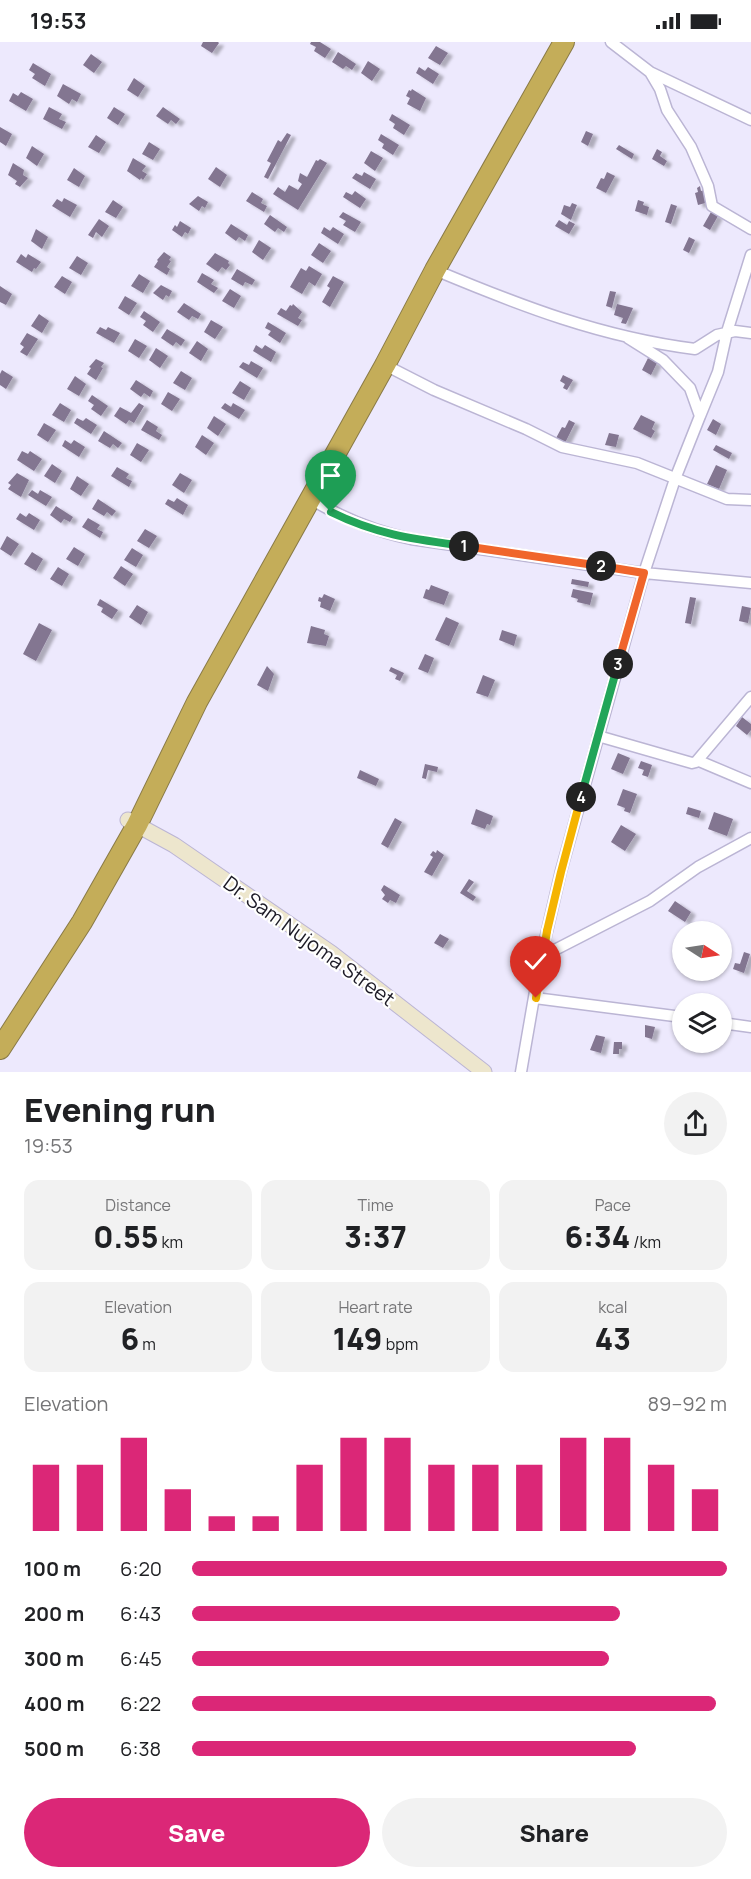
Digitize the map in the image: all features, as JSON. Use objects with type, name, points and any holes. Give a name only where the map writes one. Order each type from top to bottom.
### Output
[{"type":"highway","points":[[0,1049],[34,996],[132,823],[166,750],[197,702],[385,365],[435,270],[564,42]]},
{"type":"street","points":[[611,42],[650,72],[751,120]]},
{"type":"street","points":[[650,72],[660,89],[667,110],[692,147],[708,186],[712,206],[751,229]]},
{"type":"street","points":[[521,1072],[536,998],[541,957],[561,872],[598,736],[644,573],[675,479],[718,372],[727,332],[751,255]]},
{"type":"street","points":[[435,270],[570,323],[628,338],[694,349],[717,335],[727,332],[751,333]]},
{"type":"street","points":[[628,338],[663,360],[690,388],[700,416]]},
{"type":"street","points":[[385,365],[434,390],[562,447],[637,464],[727,499],[751,500]]},
{"type":"street","points":[[309,498],[354,523],[388,534],[644,573],[751,583]]},
{"type":"street","points":[[598,736],[692,763],[699,761],[751,697]]},
{"type":"street","points":[[699,761],[751,783]]},
{"type":"street","name":"Dr. Sam Nujoma Street","points":[[132,823],[174,845],[331,953],[484,1072]]},
{"type":"street","points":[[541,957],[650,901],[698,867],[751,838]]},
{"type":"street","points":[[536,998],[672,1016]]},
{"type":"street","points":[[732,1024],[751,1026]]},
{"type":"building","points":[[203,42],[219,43],[212,53],[201,46]]},
{"type":"building","points":[[320,42],[331,49],[325,58],[314,51],[316,47],[310,44]]},
{"type":"building","points":[[436,46],[448,53],[440,65],[428,58]]},
{"type":"building","points":[[338,52],[356,64],[352,70],[346,66],[343,69],[332,62]]},
{"type":"building","points":[[91,54],[102,62],[94,73],[83,65]]},
{"type":"building","points":[[368,61],[380,69],[372,81],[361,73]]},
{"type":"building","points":[[33,63],[51,74],[45,86],[32,78],[35,74],[29,70]]},
{"type":"building","points":[[419,67],[425,71],[428,67],[439,74],[433,84],[416,73]]},
{"type":"building","points":[[134,78],[145,86],[138,97],[127,90]]},
{"type":"building","points":[[63,84],[81,94],[77,102],[72,99],[69,104],[57,96]]},
{"type":"building","points":[[412,89],[426,98],[420,111],[407,104],[410,98],[406,96]]},
{"type":"building","points":[[21,92],[33,99],[26,111],[9,101],[13,93],[18,96]]},
{"type":"building","points":[[49,107],[62,114],[59,119],[66,122],[62,129],[43,119]]},
{"type":"building","points":[[114,107],[125,114],[118,125],[107,118]]},
{"type":"building","points":[[163,107],[180,119],[176,124],[171,120],[168,124],[156,116]]},
{"type":"building","points":[[392,114],[410,125],[404,135],[393,128],[395,124],[389,120]]},
{"type":"building","points":[[0,127],[12,134],[6,146],[0,142]]},
{"type":"building","points":[[586,131],[593,134],[588,146],[581,142]]},
{"type":"building","points":[[287,133],[291,135],[268,179],[264,177],[271,163],[267,161],[278,140],[281,142]]},
{"type":"building","points":[[381,134],[399,145],[393,155],[382,148],[384,144],[378,140]]},
{"type":"building","points":[[96,135],[106,142],[99,153],[88,147]]},
{"type":"building","points":[[149,142],[160,149],[153,160],[142,154]]},
{"type":"building","points":[[619,145],[634,154],[632,159],[616,149]]},
{"type":"building","points":[[32,146],[44,154],[37,166],[26,158]]},
{"type":"building","points":[[657,149],[662,152],[660,156],[667,161],[664,166],[652,159]]},
{"type":"building","points":[[371,151],[383,158],[375,171],[364,163]]},
{"type":"building","points":[[133,158],[146,166],[142,171],[147,174],[143,180],[127,171]]},
{"type":"building","points":[[320,159],[327,163],[298,210],[273,194],[278,187],[285,192],[289,185],[298,190],[302,184],[298,181],[300,173],[307,177],[316,160]]},
{"type":"building","points":[[13,163],[24,170],[23,175],[28,178],[20,187],[15,184],[17,181],[8,175]]},
{"type":"building","points":[[216,167],[227,175],[220,187],[208,179]]},
{"type":"building","points":[[74,168],[85,176],[79,187],[67,180]]},
{"type":"building","points":[[364,172],[376,179],[370,189],[352,178],[356,173],[362,176]]},
{"type":"building","points":[[607,172],[615,176],[606,193],[596,188]]},
{"type":"building","points":[[700,186],[701,191],[705,190],[709,202],[698,205],[695,193],[698,192],[697,188]]},
{"type":"building","points":[[355,191],[366,199],[360,208],[343,197],[346,192],[352,195]]},
{"type":"building","points":[[252,192],[263,199],[261,203],[267,206],[264,212],[246,201]]},
{"type":"building","points":[[198,196],[208,202],[205,208],[202,206],[199,211],[189,204]]},
{"type":"building","points":[[64,198],[77,205],[70,217],[52,206],[57,199],[62,202]]},
{"type":"building","points":[[113,200],[123,207],[116,218],[105,212]]},
{"type":"building","points":[[638,200],[649,207],[647,215],[635,211]]},
{"type":"building","points":[[572,203],[577,205],[571,220],[561,214],[564,205],[570,207]]},
{"type":"building","points":[[671,204],[677,206],[671,224],[665,222]]},
{"type":"building","points":[[343,212],[361,222],[355,232],[343,225],[346,221],[339,217]]},
{"type":"building","points":[[711,212],[718,216],[710,230],[703,226]]},
{"type":"building","points":[[270,215],[287,227],[284,232],[278,228],[275,232],[264,224]]},
{"type":"building","points":[[99,219],[109,226],[102,237],[96,232],[93,238],[88,235]]},
{"type":"building","points":[[559,220],[567,225],[569,221],[575,224],[569,234],[555,226]]},
{"type":"building","points":[[180,221],[191,228],[188,234],[185,232],[182,237],[172,230]]},
{"type":"building","points":[[231,224],[248,235],[245,241],[239,237],[236,241],[225,233]]},
{"type":"building","points":[[324,227],[330,231],[333,227],[344,234],[338,244],[321,233]]},
{"type":"building","points":[[36,229],[48,237],[42,249],[31,241]]},
{"type":"building","points":[[689,237],[695,240],[689,253],[683,250]]},
{"type":"building","points":[[259,240],[271,248],[263,260],[252,252]]},
{"type":"building","points":[[319,243],[331,251],[323,263],[311,255]]},
{"type":"building","points":[[164,252],[171,257],[167,275],[154,267]]},
{"type":"building","points":[[215,253],[229,261],[230,265],[226,270],[222,267],[218,272],[206,264]]},
{"type":"building","points":[[21,254],[26,258],[28,254],[41,262],[32,272],[16,262]]},
{"type":"building","points":[[77,256],[88,263],[81,275],[69,268]]},
{"type":"building","points":[[309,266],[322,274],[315,286],[309,282],[302,294],[290,287],[301,268],[306,271]]},
{"type":"building","points":[[237,269],[255,280],[252,285],[245,282],[243,286],[231,279]]},
{"type":"building","points":[[202,273],[214,280],[211,284],[218,288],[214,293],[197,282]]},
{"type":"building","points":[[139,274],[150,281],[143,293],[131,286]]},
{"type":"building","points":[[62,276],[72,282],[65,294],[54,287]]},
{"type":"building","points":[[333,276],[344,282],[330,307],[322,302],[330,288],[327,286]]},
{"type":"building","points":[[161,285],[172,291],[169,297],[166,295],[163,300],[153,293]]},
{"type":"building","points":[[0,286],[12,294],[6,305],[0,302]]},
{"type":"building","points":[[230,289],[241,296],[234,308],[222,301]]},
{"type":"building","points":[[610,291],[616,292],[612,308],[606,306]]},
{"type":"building","points":[[125,296],[137,303],[129,315],[118,308]]},
{"type":"building","points":[[184,303],[201,314],[198,319],[192,316],[189,320],[177,312]]},
{"type":"building","points":[[293,304],[302,312],[298,318],[302,320],[298,326],[277,314],[281,308],[286,311]]},
{"type":"building","points":[[617,304],[633,308],[626,324],[621,323],[623,318],[614,315]]},
{"type":"building","points":[[144,311],[160,322],[153,332],[143,325],[146,321],[140,317]]},
{"type":"building","points":[[39,314],[49,321],[42,333],[31,326]]},
{"type":"building","points":[[211,320],[223,327],[215,339],[204,332]]},
{"type":"building","points":[[268,322],[286,333],[280,343],[268,335],[271,331],[265,328]]},
{"type":"building","points":[[100,327],[106,330],[108,327],[120,333],[114,343],[96,333]]},
{"type":"building","points":[[167,329],[185,340],[181,346],[176,342],[173,346],[161,338]]},
{"type":"building","points":[[27,333],[38,339],[27,356],[20,352],[24,347],[20,344]]},
{"type":"building","points":[[135,339],[147,346],[139,358],[128,351]]},
{"type":"building","points":[[197,341],[208,349],[201,361],[189,353]]},
{"type":"building","points":[[256,345],[262,349],[265,345],[276,352],[271,362],[253,351]]},
{"type":"building","points":[[156,348],[168,356],[160,368],[149,360]]},
{"type":"building","points":[[648,358],[657,363],[651,375],[642,370]]},
{"type":"building","points":[[96,359],[104,363],[96,380],[87,374],[91,368],[89,367]]},
{"type":"building","points":[[251,361],[263,368],[257,378],[239,367],[243,362],[249,365]]},
{"type":"building","points":[[2,370],[13,377],[6,389],[0,385]]},
{"type":"building","points":[[181,371],[192,378],[185,390],[173,383]]},
{"type":"building","points":[[563,375],[573,380],[567,390],[563,388],[565,384],[560,381]]},
{"type":"building","points":[[75,376],[86,384],[79,396],[67,389]]},
{"type":"building","points":[[136,380],[153,391],[150,397],[144,393],[141,397],[130,389]]},
{"type":"building","points":[[240,381],[251,388],[244,400],[232,393]]},
{"type":"building","points":[[168,392],[180,399],[172,411],[161,404]]},
{"type":"building","points":[[92,395],[108,406],[101,416],[91,409],[94,405],[88,401]]},
{"type":"building","points":[[60,403],[71,410],[64,422],[52,415]]},
{"type":"building","points":[[139,403],[144,406],[134,423],[129,420],[126,424],[114,416],[120,407],[131,413]]},
{"type":"building","points":[[225,403],[231,407],[233,403],[245,410],[239,419],[221,408]]},
{"type":"building","points":[[641,415],[655,422],[652,429],[655,431],[651,438],[633,429]]},
{"type":"building","points":[[214,416],[226,424],[218,436],[207,428]]},
{"type":"building","points":[[77,418],[83,421],[86,418],[97,425],[91,434],[74,423]]},
{"type":"building","points":[[713,419],[721,424],[716,435],[707,430]]},
{"type":"building","points":[[147,420],[158,427],[156,431],[162,435],[159,440],[141,430]]},
{"type":"building","points":[[569,420],[575,423],[564,445],[555,440]]},
{"type":"building","points":[[44,423],[56,430],[48,442],[37,435]]},
{"type":"building","points":[[104,431],[122,443],[118,448],[113,444],[110,448],[98,441]]},
{"type":"building","points":[[609,433],[619,435],[616,447],[605,445]]},
{"type":"building","points":[[202,435],[214,443],[206,455],[195,447]]},
{"type":"building","points":[[65,440],[71,444],[74,440],[85,447],[79,457],[62,446]]},
{"type":"building","points":[[137,443],[149,450],[141,462],[130,455]]},
{"type":"building","points":[[716,445],[732,453],[729,459],[713,450]]},
{"type":"building","points":[[22,451],[28,454],[30,451],[42,459],[34,471],[17,460]]},
{"type":"building","points":[[52,464],[62,471],[55,483],[44,476]]},
{"type":"building","points":[[716,465],[727,470],[719,489],[707,484]]},
{"type":"building","points":[[117,467],[129,474],[126,478],[132,481],[129,487],[111,476]]},
{"type":"building","points":[[17,473],[29,480],[21,497],[8,489],[11,485],[8,483]]},
{"type":"building","points":[[180,473],[192,480],[184,493],[172,485]]},
{"type":"building","points":[[77,476],[89,484],[81,496],[70,489]]},
{"type":"building","points":[[32,490],[38,494],[40,490],[52,497],[46,506],[28,495]]},
{"type":"building","points":[[177,498],[188,505],[183,515],[165,504],[168,499],[174,502]]},
{"type":"building","points":[[98,499],[116,511],[112,516],[107,512],[104,516],[92,509]]},
{"type":"building","points":[[56,506],[73,517],[70,522],[64,519],[61,523],[50,515]]},
{"type":"building","points":[[20,513],[26,517],[29,513],[40,520],[34,530],[16,519]]},
{"type":"building","points":[[88,518],[100,525],[97,529],[103,532],[100,538],[82,527]]},
{"type":"building","points":[[145,529],[157,536],[149,548],[137,541]]},
{"type":"building","points":[[7,536],[19,544],[11,556],[0,549]]},
{"type":"building","points":[[74,547],[85,554],[78,566],[66,559]]},
{"type":"building","points":[[132,548],[143,555],[136,567],[124,560]]},
{"type":"building","points":[[32,552],[43,559],[36,571],[24,564]]},
{"type":"building","points":[[121,566],[133,574],[125,586],[113,578]]},
{"type":"building","points":[[58,567],[69,574],[62,586],[50,579]]},
{"type":"building","points":[[572,579],[589,582],[588,587],[571,584]]},
{"type":"building","points":[[431,585],[449,592],[444,605],[423,598],[426,589],[429,590]]},
{"type":"building","points":[[573,589],[593,593],[590,605],[577,602],[578,599],[571,597]]},
{"type":"building","points":[[324,594],[335,599],[330,611],[320,607],[319,597],[322,598]]},
{"type":"building","points":[[690,597],[696,598],[691,624],[685,623]]},
{"type":"building","points":[[100,599],[118,610],[112,619],[101,612],[103,608],[97,605]]},
{"type":"building","points":[[137,605],[148,612],[141,625],[129,617]]},
{"type":"building","points":[[742,606],[751,608],[748,623],[739,621]]},
{"type":"building","points":[[446,617],[459,623],[449,646],[435,640]]},
{"type":"building","points":[[39,623],[52,630],[36,661],[23,654]]},
{"type":"building","points":[[311,626],[325,630],[324,634],[329,636],[326,646],[307,643]]},
{"type":"building","points":[[502,630],[517,635],[514,646],[499,640]]},
{"type":"building","points":[[425,654],[434,658],[428,673],[418,669]]},
{"type":"building","points":[[267,666],[274,674],[268,691],[257,685]]},
{"type":"building","points":[[391,667],[404,673],[400,681],[395,679],[397,675],[389,671]]},
{"type":"building","points":[[483,675],[495,680],[488,697],[476,693]]},
{"type":"building","points":[[742,717],[751,724],[751,730],[747,735],[736,726]]},
{"type":"building","points":[[618,753],[630,758],[623,774],[611,769]]},
{"type":"building","points":[[641,761],[652,765],[648,777],[642,775],[644,770],[638,768]]},
{"type":"building","points":[[425,764],[438,767],[437,772],[428,770],[426,779],[422,778]]},
{"type":"building","points":[[360,770],[379,779],[376,786],[357,778]]},
{"type":"building","points":[[623,789],[637,794],[630,813],[617,805]]},
{"type":"building","points":[[688,807],[701,811],[699,818],[686,814]]},
{"type":"building","points":[[476,809],[493,816],[490,825],[487,824],[485,829],[471,824]]},
{"type":"building","points":[[714,812],[733,819],[727,836],[708,829]]},
{"type":"building","points":[[395,818],[402,822],[388,848],[381,844]]},
{"type":"building","points":[[621,825],[636,834],[625,851],[611,842]]},
{"type":"building","points":[[437,850],[444,855],[432,876],[424,872],[433,857],[430,855],[433,851],[436,853]]},
{"type":"building","points":[[469,879],[474,882],[467,891],[476,897],[473,901],[460,893]]},
{"type":"building","points":[[384,885],[400,895],[396,903],[390,900],[388,903],[382,899],[385,895],[381,890]]},
{"type":"building","points":[[675,901],[691,912],[683,921],[668,911]]},
{"type":"building","points":[[440,934],[449,939],[443,948],[434,943]]},
{"type":"building","points":[[744,952],[750,954],[744,973],[733,969],[735,963],[740,964]]},
{"type":"building","points":[[645,1025],[655,1027],[652,1039],[645,1037]]},
{"type":"building","points":[[596,1035],[605,1037],[601,1053],[590,1050]]},
{"type":"building","points":[[614,1042],[622,1042],[619,1054],[613,1054]]},
{"type":"route","points":[[331,512],[373,530],[411,539],[644,573],[561,872],[541,957],[536,998]]}]
